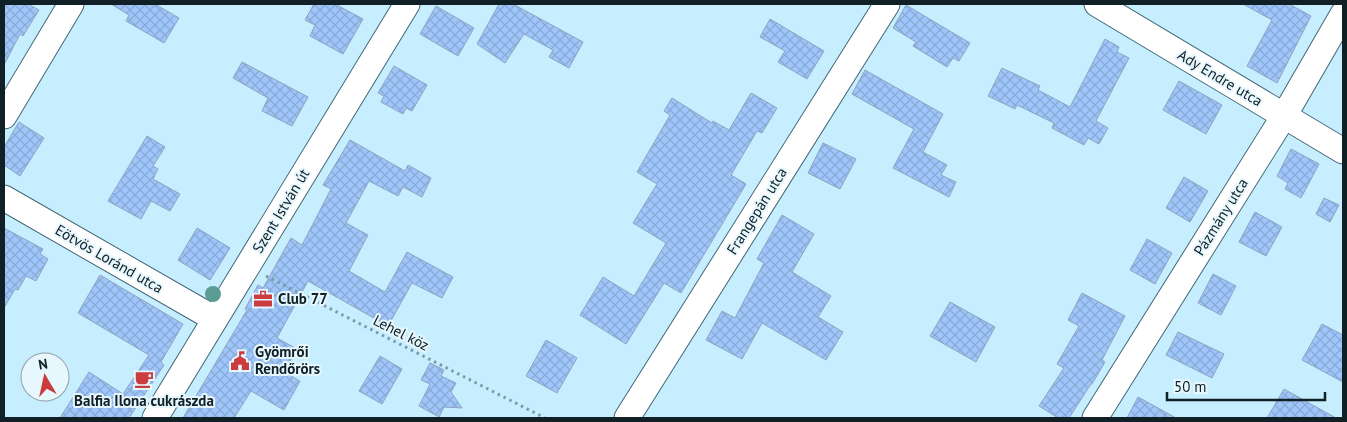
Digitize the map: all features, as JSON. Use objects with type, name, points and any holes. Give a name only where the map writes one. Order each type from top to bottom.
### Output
[{"type":"street","points":[[4,116],[71,4]]},
{"type":"street","name":"Szent István út","points":[[155,418],[407,4]]},
{"type":"street","name":"Frangepán utca","points":[[627,418],[887,4]]},
{"type":"street","name":"Ady Endre utca","points":[[1097,4],[1343,151]]},
{"type":"street","name":"Pázmány utca","points":[[1095,418],[1284,116],[1343,14]]},
{"type":"street","name":"Eötvös Loránd utca","points":[[4,198],[215,319]]},
{"type":"path","name":"Lehel köz","points":[[247,267],[545,418]]},
{"type":"building","points":[[4,4],[28,4],[39,10],[23,36],[20,34],[4,65]]},
{"type":"building","points":[[111,4],[155,4],[179,18],[164,43],[126,21],[129,15]]},
{"type":"building","points":[[314,4],[335,4],[363,19],[343,54],[310,36],[315,25],[305,20]]},
{"type":"building","points":[[499,4],[513,4],[583,42],[569,68],[549,57],[553,50],[524,34],[505,63],[477,44]]},
{"type":"building","points":[[1243,4],[1289,4],[1311,16],[1277,83],[1247,66],[1272,20]]},
{"type":"building","points":[[906,5],[970,43],[959,61],[953,58],[947,67],[913,46],[916,42],[893,28]]},
{"type":"building","points":[[436,6],[474,28],[458,56],[420,34]]},
{"type":"building","points":[[770,19],[824,51],[807,79],[778,62],[785,51],[760,37]]},
{"type":"building","points":[[1105,39],[1119,47],[1117,52],[1129,58],[1096,121],[1108,128],[1099,144],[1088,138],[1084,145],[1052,128],[1054,123],[1017,105],[1015,109],[988,96],[1002,68],[1040,86],[1038,90],[1070,107]]},
{"type":"building","points":[[242,62],[308,97],[292,126],[262,111],[268,98],[233,78]]},
{"type":"building","points":[[394,66],[427,85],[412,111],[406,108],[403,114],[381,102],[384,96],[378,93]]},
{"type":"building","points":[[865,70],[943,114],[923,152],[947,165],[941,175],[956,182],[949,197],[893,168],[914,129],[852,94]]},
{"type":"building","points":[[1179,81],[1222,105],[1206,134],[1163,110]]},
{"type":"building","points":[[751,93],[777,108],[762,133],[757,131],[731,175],[746,184],[681,293],[664,283],[626,344],[580,315],[603,277],[634,296],[666,243],[633,223],[657,184],[637,172],[670,115],[664,111],[672,98],[712,123],[713,121],[729,130]]},
{"type":"building","points":[[19,122],[44,138],[20,176],[4,165],[4,147]]},
{"type":"building","points":[[147,136],[165,147],[153,166],[158,169],[153,179],[180,194],[170,211],[151,201],[141,219],[108,201]]},
{"type":"building","points":[[350,140],[405,171],[408,165],[431,178],[422,197],[403,187],[398,196],[369,181],[346,223],[368,235],[349,271],[385,292],[407,252],[453,277],[442,298],[412,283],[388,326],[308,281],[277,338],[297,349],[284,372],[300,381],[284,410],[251,391],[234,418],[183,418],[247,310],[245,309],[258,285],[263,288],[291,238],[302,245],[331,189],[323,185]]},
{"type":"building","points":[[823,143],[856,159],[840,189],[808,173]]},
{"type":"building","points":[[1291,149],[1319,164],[1301,198],[1285,189],[1288,183],[1277,176]]},
{"type":"building","points":[[1184,177],[1208,191],[1190,222],[1166,208]]},
{"type":"building","points":[[1324,198],[1339,205],[1330,222],[1316,214]]},
{"type":"building","points":[[1255,212],[1282,227],[1266,256],[1239,242]]},
{"type":"building","points":[[782,215],[814,234],[792,272],[831,296],[818,317],[843,332],[826,360],[762,323],[742,359],[706,340],[722,311],[735,318],[764,263],[757,259]]},
{"type":"building","points":[[4,228],[43,249],[40,254],[48,259],[36,281],[26,276],[18,290],[15,289],[4,308]]},
{"type":"building","points":[[197,228],[230,248],[210,280],[178,260]]},
{"type":"building","points":[[1147,239],[1172,253],[1155,284],[1130,270]]},
{"type":"building","points":[[1213,274],[1236,286],[1221,315],[1198,303]]},
{"type":"building","points":[[100,275],[183,324],[161,362],[164,365],[129,418],[60,418],[89,372],[123,394],[149,355],[78,313]]},
{"type":"building","points":[[1082,293],[1125,316],[1102,360],[1105,362],[1092,384],[1069,418],[1058,418],[1039,406],[1064,368],[1057,364],[1079,326],[1068,320]]},
{"type":"building","points":[[950,302],[995,327],[976,362],[930,336]]},
{"type":"building","points":[[1322,324],[1343,335],[1343,382],[1302,360]]},
{"type":"building","points":[[1178,332],[1224,354],[1212,378],[1166,355]]},
{"type":"building","points":[[546,340],[577,358],[557,393],[526,376]]},
{"type":"building","points":[[380,356],[402,369],[382,404],[359,391]]},
{"type":"building","points":[[430,363],[444,370],[441,376],[456,383],[451,392],[462,408],[444,407],[439,417],[419,406],[430,384],[421,380]]},
{"type":"building","points":[[1284,389],[1336,418],[1267,418]]},
{"type":"building","points":[[1138,397],[1176,418],[1127,418]]},
{"type":"place","name":"Club 77","points":[[263,299]]},
{"type":"place","name":"Gyömrői Rendőrörs","points":[[240,361]]},
{"type":"place","name":"Balfia Ilona cukrászda","points":[[144,379]]}]
